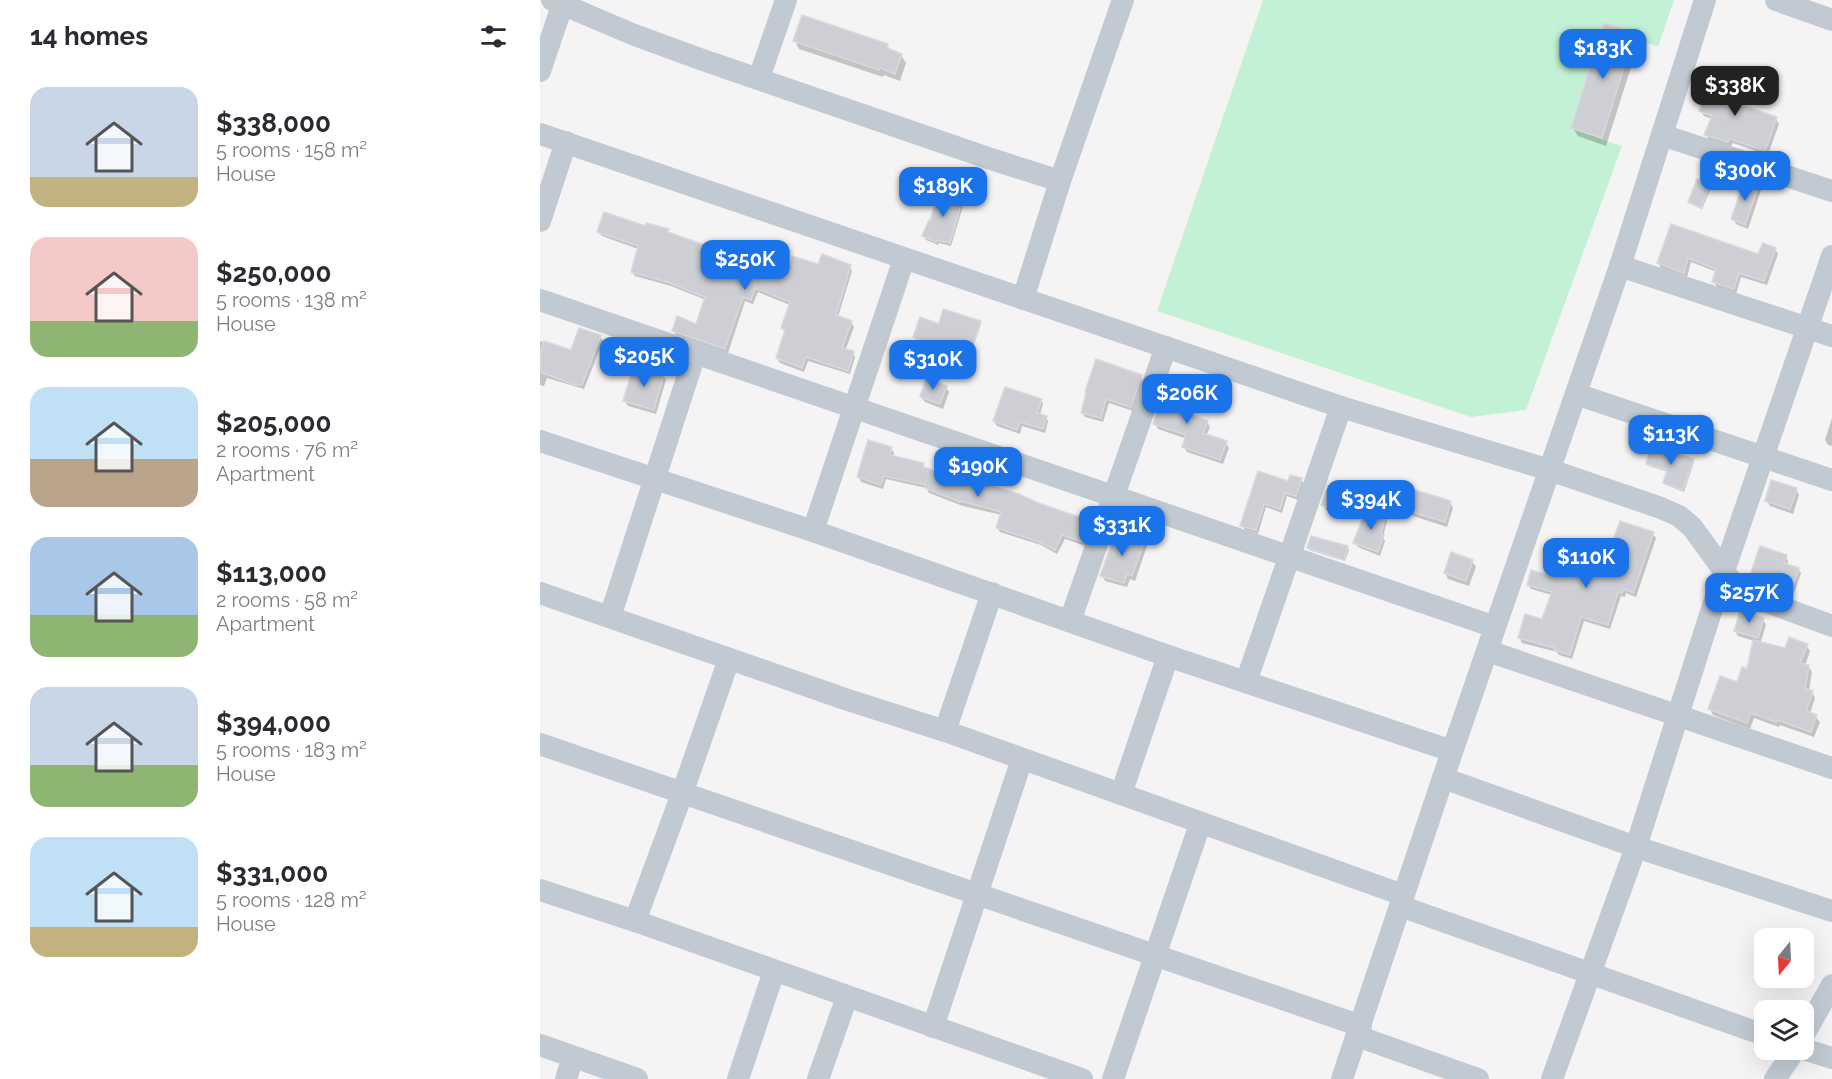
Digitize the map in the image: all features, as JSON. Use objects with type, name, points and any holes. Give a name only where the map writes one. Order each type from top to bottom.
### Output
[{"type":"street","points":[[759,78],[786,0]]},
{"type":"street","points":[[1023,300],[1060,181],[1123,0]]},
{"type":"street","points":[[1342,1079],[1452,751],[1620,266],[1705,0]]},
{"type":"street","points":[[1776,0],[1832,20]]},
{"type":"street","points":[[540,71],[560,1],[632,34],[1060,181]]},
{"type":"street","points":[[540,134],[1341,407],[1550,470],[1661,507],[1679,516],[1692,527],[1735,586],[1754,597],[1832,626]]},
{"type":"street","points":[[1662,135],[1832,191]]},
{"type":"street","points":[[540,221],[566,142]]},
{"type":"street","points":[[1552,1079],[1636,847],[1725,571],[1832,256]]},
{"type":"street","points":[[813,531],[904,259]]},
{"type":"street","points":[[1620,266],[1832,336]]},
{"type":"street","points":[[540,300],[1495,627]]},
{"type":"street","points":[[1070,621],[1166,347]]},
{"type":"street","points":[[610,617],[695,354]]},
{"type":"street","points":[[1576,394],[1832,480]]},
{"type":"street","points":[[1246,682],[1341,407]]},
{"type":"street","points":[[540,441],[813,531],[1167,656],[1452,751]]},
{"type":"street","points":[[540,593],[945,731],[1121,794],[1589,972],[1754,1031]]},
{"type":"street","points":[[945,731],[992,593]]},
{"type":"street","points":[[1488,651],[1832,768]]},
{"type":"street","points":[[1121,794],[1167,656]]},
{"type":"street","points":[[635,921],[729,659]]},
{"type":"street","points":[[540,744],[1156,955],[1359,1031],[1478,1079]]},
{"type":"street","points":[[933,1027],[1022,759]]},
{"type":"street","points":[[1443,778],[1636,847],[1832,911]]},
{"type":"street","points":[[1113,1079],[1200,824]]},
{"type":"street","points":[[540,890],[635,921],[1082,1079]]},
{"type":"street","points":[[738,1079],[774,971]]},
{"type":"street","points":[[1814,1017],[1832,985]]},
{"type":"street","points":[[818,1079],[847,997]]},
{"type":"street","points":[[540,1045],[637,1079]]},
{"type":"street","points":[[1814,1052],[1832,1058]]},
{"type":"street","points":[[566,1079],[573,1057]]},
{"type":"street","points":[[1776,1079],[1788,1060]]},
{"type":"green space","points":[[1263,0],[1674,0],[1658,47],[1632,36],[1597,138],[1622,146],[1526,410],[1471,417],[1157,311]]},
{"type":"building","points":[[802,15],[888,44],[887,48],[902,54],[895,74],[793,41]]},
{"type":"building","points":[[1604,23],[1635,32],[1602,138],[1571,128]]},
{"type":"building","points":[[1711,79],[1746,92],[1741,105],[1777,117],[1765,151],[1730,139],[1728,142],[1704,135],[1712,116],[1699,111]]},
{"type":"building","points":[[1697,179],[1710,184],[1701,208],[1688,202]]},
{"type":"building","points":[[1745,179],[1759,184],[1745,225],[1731,219]]},
{"type":"building","points":[[939,191],[963,198],[950,243],[937,240],[936,242],[922,236],[930,221]]},
{"type":"building","points":[[604,212],[645,226],[646,223],[669,229],[668,232],[707,246],[706,248],[786,274],[792,256],[818,264],[822,254],[851,265],[836,315],[852,321],[842,348],[854,351],[848,371],[806,357],[802,368],[776,358],[785,330],[781,328],[790,302],[755,288],[751,300],[743,297],[725,349],[672,331],[677,316],[696,324],[705,297],[667,282],[631,272],[638,246],[597,232]]},
{"type":"building","points":[[1671,224],[1758,254],[1763,243],[1776,248],[1764,281],[1739,273],[1734,289],[1712,282],[1716,269],[1688,258],[1684,273],[1657,263]]},
{"type":"building","points":[[943,309],[981,321],[967,361],[913,337],[920,317],[939,324]]},
{"type":"building","points":[[579,328],[601,335],[582,385],[575,385],[540,372],[540,352],[544,341],[571,350]]},
{"type":"building","points":[[1096,359],[1142,375],[1131,407],[1106,399],[1101,418],[1081,413]]},
{"type":"building","points":[[634,365],[664,374],[654,410],[623,401]]},
{"type":"building","points":[[926,378],[947,386],[940,404],[920,397]]},
{"type":"building","points":[[1167,384],[1173,386],[1171,391],[1189,397],[1184,412],[1208,421],[1203,433],[1227,441],[1220,460],[1182,447],[1186,435],[1153,424]]},
{"type":"building","points":[[1005,387],[1042,399],[1037,413],[1047,416],[1043,429],[1020,422],[1017,430],[993,421]]},
{"type":"building","points":[[868,440],[892,447],[890,455],[924,463],[923,467],[973,483],[974,481],[1019,494],[1091,521],[1083,542],[1062,535],[1055,550],[1037,541],[996,528],[1001,512],[960,502],[925,488],[926,485],[884,476],[881,485],[857,477]]},
{"type":"building","points":[[1651,446],[1694,459],[1683,490],[1663,483],[1667,470],[1646,464]]},
{"type":"building","points":[[1258,471],[1288,481],[1290,475],[1302,478],[1296,496],[1285,493],[1280,509],[1264,504],[1256,530],[1240,526]]},
{"type":"building","points":[[1771,480],[1797,488],[1790,509],[1765,501]]},
{"type":"building","points":[[1328,486],[1366,496],[1360,512],[1331,504],[1330,508],[1321,505]]},
{"type":"building","points":[[1415,490],[1451,501],[1445,522],[1409,511]]},
{"type":"building","points":[[1366,510],[1386,515],[1381,534],[1384,535],[1378,552],[1353,543]]},
{"type":"building","points":[[1620,521],[1654,532],[1633,593],[1624,589],[1622,593],[1618,592],[1608,625],[1581,617],[1570,655],[1554,650],[1555,648],[1518,638],[1525,614],[1542,619],[1552,592],[1527,585],[1531,570],[1551,576],[1561,556],[1583,567],[1587,554],[1606,560]]},
{"type":"building","points":[[1117,529],[1145,540],[1132,576],[1127,574],[1124,583],[1100,576]]},
{"type":"building","points":[[1311,536],[1348,546],[1344,560],[1307,548]]},
{"type":"building","points":[[1760,546],[1787,555],[1784,563],[1799,568],[1792,589],[1768,581],[1766,587],[1749,578]]},
{"type":"building","points":[[1451,552],[1473,560],[1466,581],[1444,573]]},
{"type":"building","points":[[1740,611],[1764,618],[1758,638],[1734,631]]},
{"type":"building","points":[[1789,637],[1808,644],[1800,663],[1809,665],[1805,688],[1813,691],[1806,711],[1817,715],[1811,732],[1751,713],[1747,723],[1708,709],[1720,676],[1737,682],[1742,667],[1747,669],[1753,640],[1785,648]]}]
